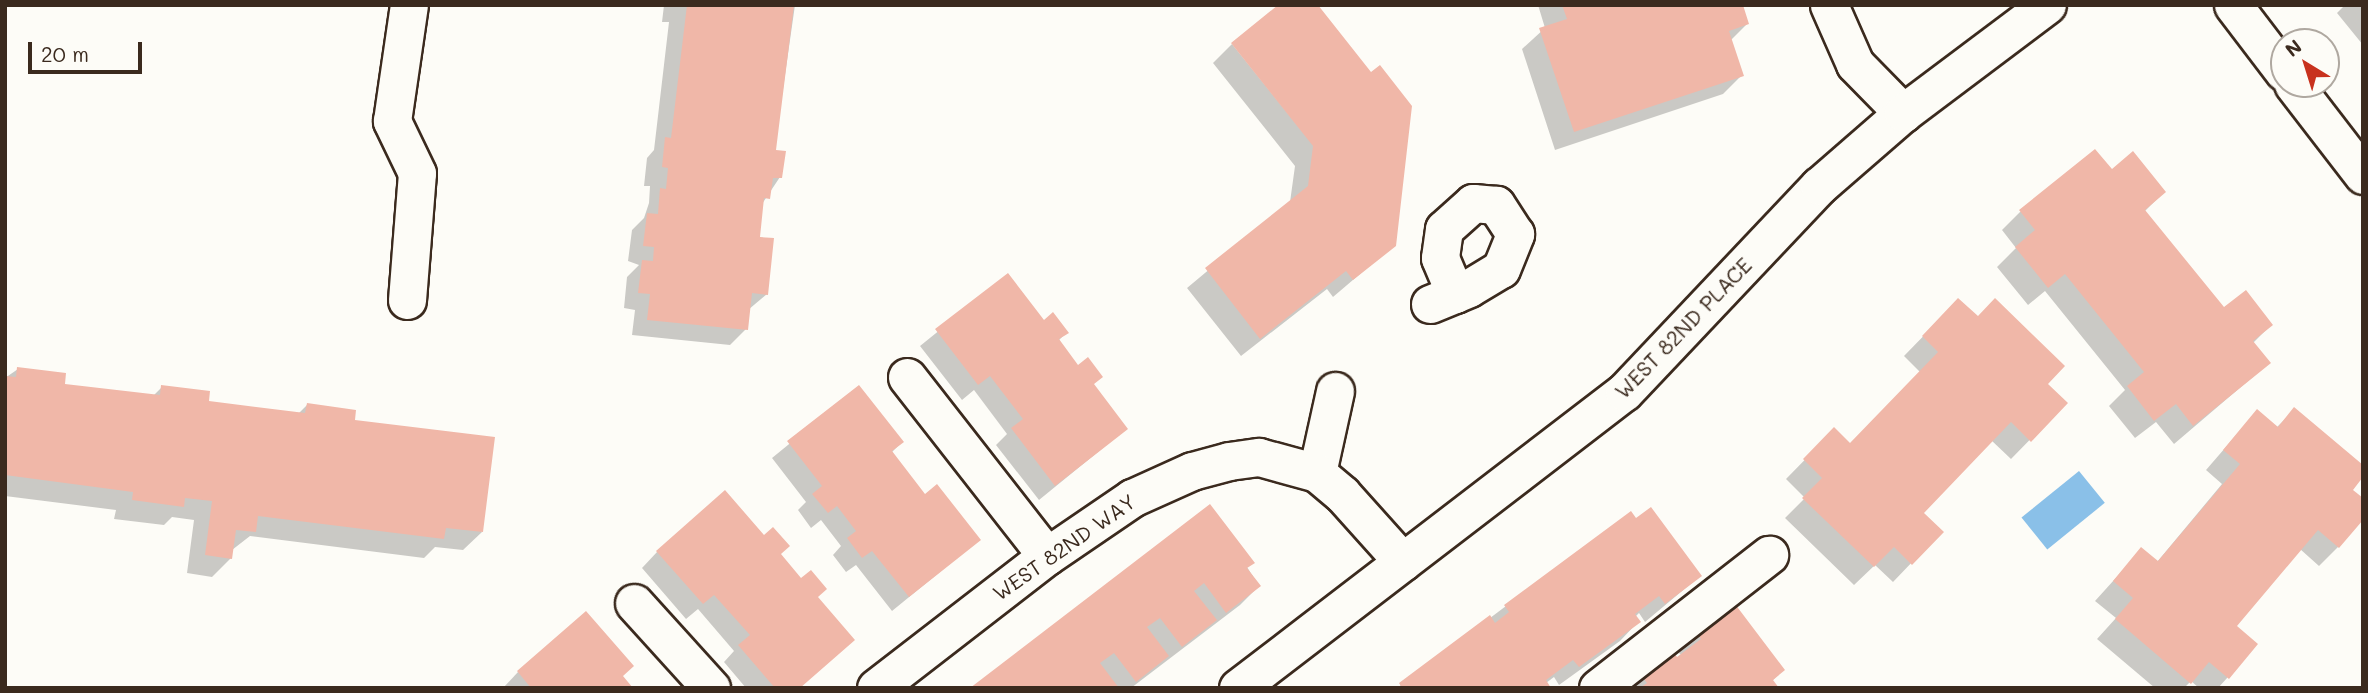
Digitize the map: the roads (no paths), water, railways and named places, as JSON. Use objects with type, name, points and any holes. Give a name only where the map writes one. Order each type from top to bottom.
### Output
[{"type":"street","points":[[407,300],[417,173],[392,121],[409,5]]},
{"type":"street","points":[[1829,5],[1855,64],[1903,113]]},
{"type":"street","name":"WEST 82ND PLACE","points":[[1238,688],[1624,393],[1819,186],[1903,113],[2047,5]]},
{"type":"street","points":[[2234,5],[2270,53]]},
{"type":"street","points":[[2304,98],[2363,175]]},
{"type":"street","points":[[907,377],[1046,556]]},
{"type":"street","points":[[1317,472],[1335,391]]},
{"type":"street","name":"WEST 82ND WAY","points":[[876,688],[1046,556],[1132,498],[1192,471],[1259,457],[1317,472],[1342,494],[1403,562]]},
{"type":"street","points":[[1598,688],[1769,555]]},
{"type":"street","points":[[634,603],[711,688]]},
{"type":"water","points":[[2079,471],[2105,503],[2047,549],[2021,518]]}]
